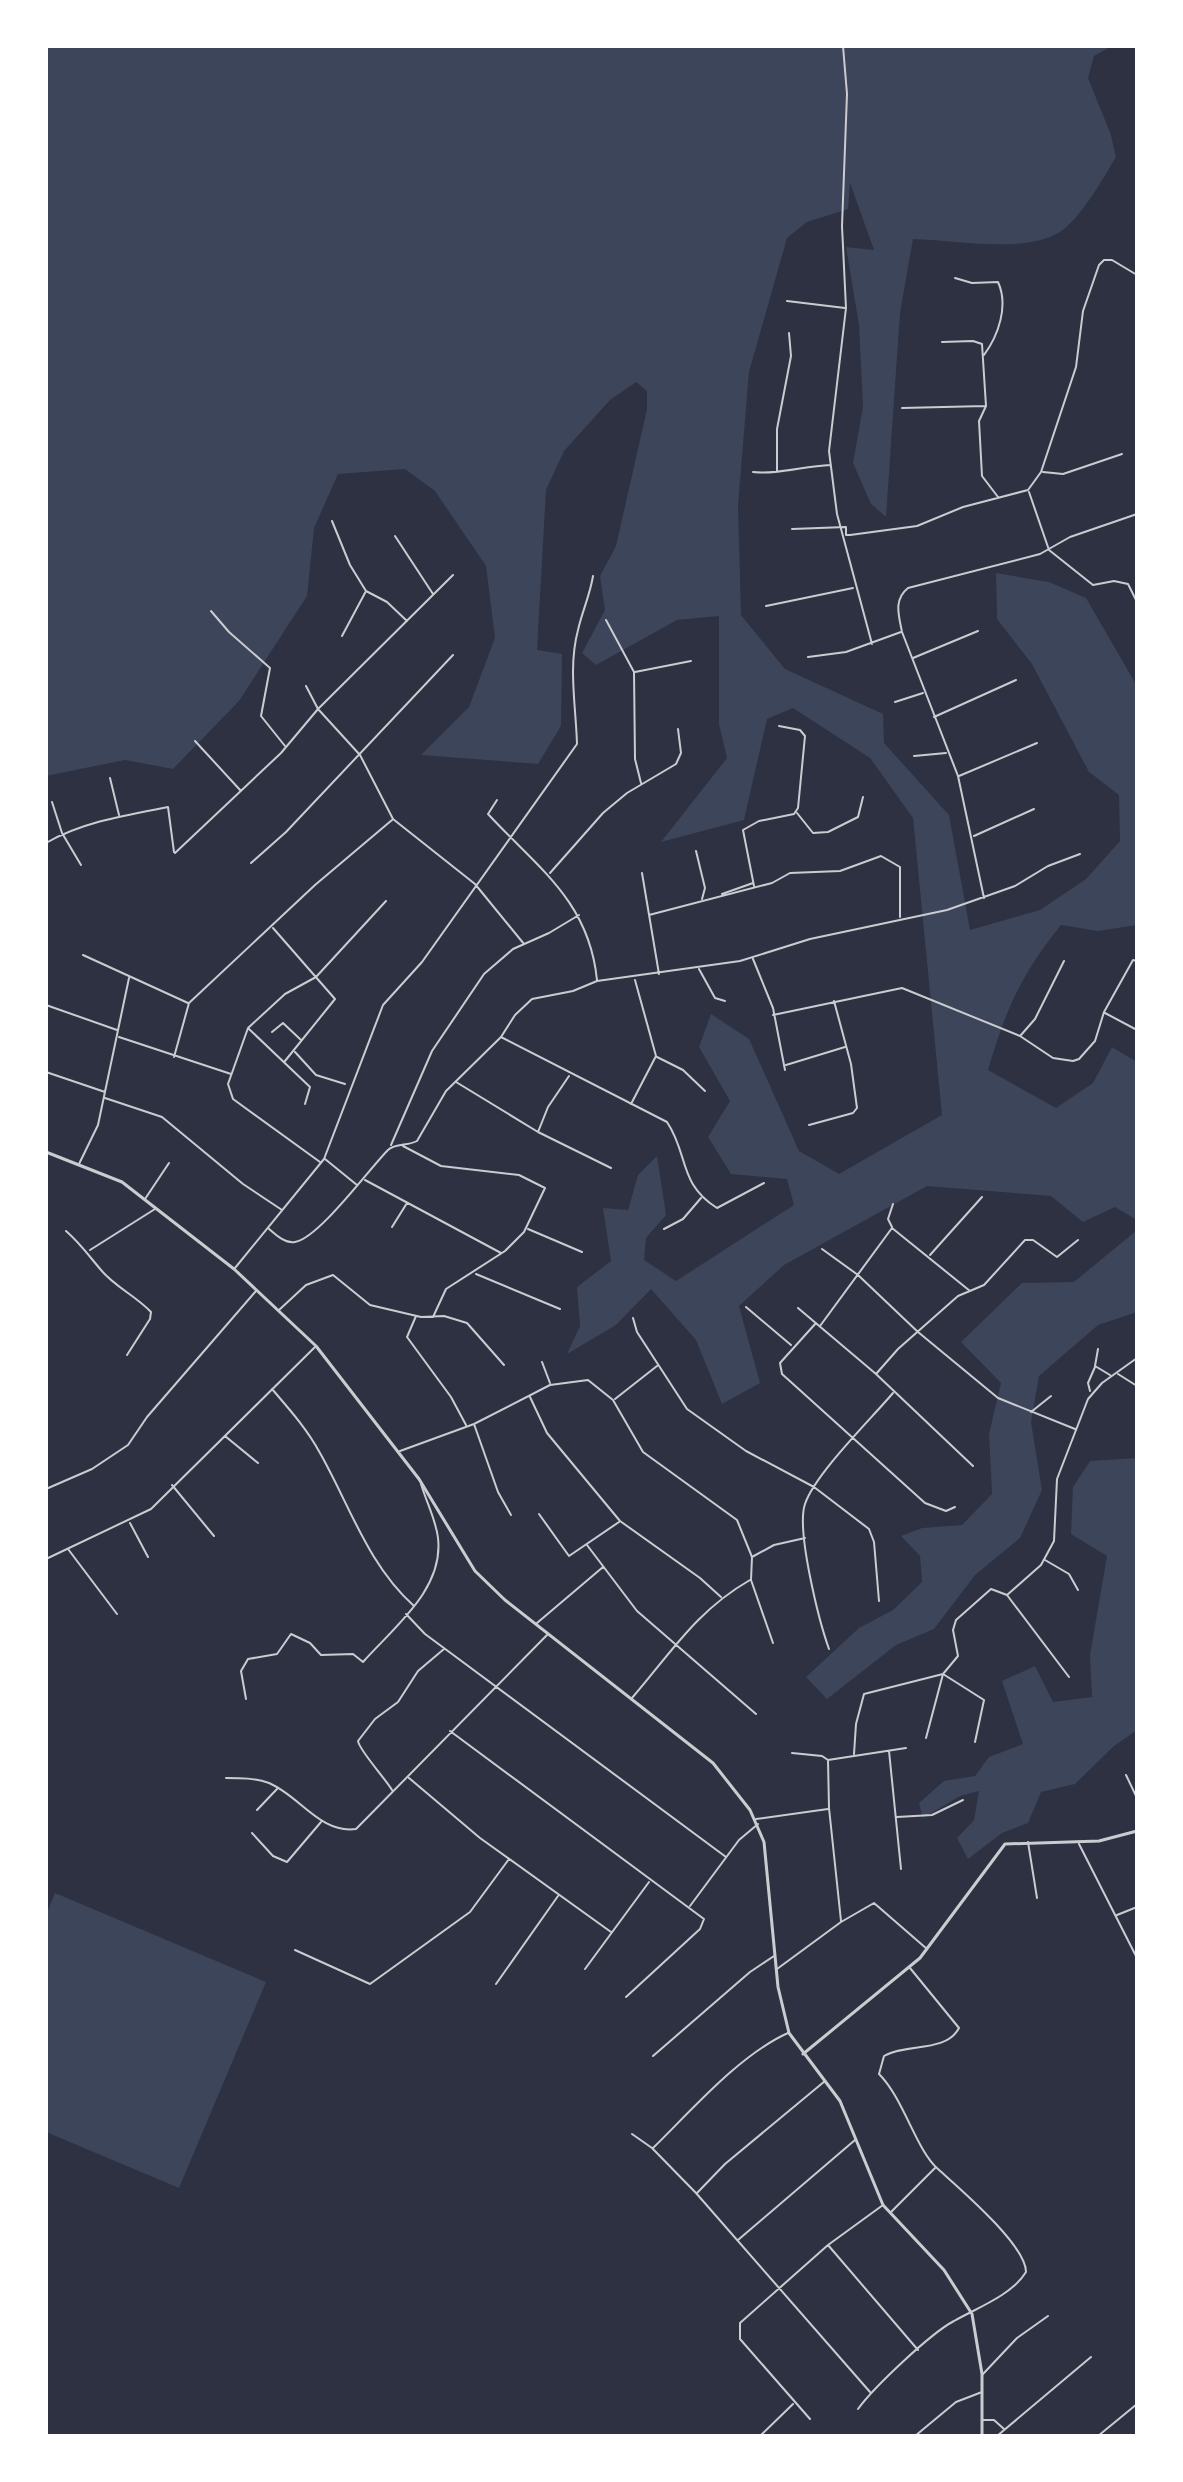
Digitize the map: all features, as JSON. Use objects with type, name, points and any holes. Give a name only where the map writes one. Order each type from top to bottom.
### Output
[{"type":"street","points":[[843,46],[847,94],[842,226],[846,308],[830,438],[831,465],[841,527],[872,644]]},
{"type":"street","points":[[792,529],[841,527],[850,535],[917,526],[1028,490],[1041,472],[1076,367],[1083,311],[1099,265],[1104,260],[1112,260],[1137,275]]},
{"type":"street","points":[[955,278],[972,283],[998,282],[1003,293],[997,337],[983,356]]},
{"type":"street","points":[[787,301],[846,308]]},
{"type":"street","points":[[777,471],[777,429],[791,356],[789,333]]},
{"type":"street","points":[[942,342],[977,341],[982,344],[986,406],[979,421],[982,476],[999,498]]},
{"type":"street","points":[[902,408],[986,406]]},
{"type":"street","points":[[1041,472],[1063,474],[1122,454]]},
{"type":"street","points":[[753,472],[831,465]]},
{"type":"street","points":[[1028,490],[1049,550],[1093,585],[1114,581],[1128,584],[1137,602]]},
{"type":"street","points":[[993,499],[994,494]]},
{"type":"street","points":[[984,898],[958,776],[902,632],[898,603],[908,588],[1049,550],[1070,537],[1137,514]]},
{"type":"street","points":[[332,521],[350,565],[366,591],[387,602],[407,622]]},
{"type":"street","points":[[395,536],[434,595]]},
{"type":"street","points":[[46,843],[62,833],[119,816],[168,807],[175,853],[286,747],[318,709],[453,575]]},
{"type":"street","points":[[234,1269],[324,1159],[383,1005],[422,962],[577,744],[573,697],[577,631],[588,604],[593,576]]},
{"type":"street","points":[[766,606],[855,588]]},
{"type":"street","points":[[342,636],[366,591]]},
{"type":"street","points":[[211,611],[229,632],[270,668],[261,716],[286,747]]},
{"type":"street","points":[[606,620],[634,672],[635,759],[641,784]]},
{"type":"street","points":[[912,659],[978,631]]},
{"type":"street","points":[[808,657],[872,644],[902,632]]},
{"type":"street","points":[[251,863],[360,755],[453,655]]},
{"type":"street","points":[[634,672],[691,661]]},
{"type":"street","points":[[933,718],[1016,680]]},
{"type":"street","points":[[306,686],[318,709],[360,755],[393,819],[475,884],[524,944]]},
{"type":"street","points":[[895,702],[924,692]]},
{"type":"street","points":[[779,726],[800,730],[805,736],[796,813],[813,833],[828,832],[858,817],[863,797]]},
{"type":"street","points":[[549,874],[603,813],[641,784],[679,762],[678,729]]},
{"type":"street","points":[[195,741],[242,791]]},
{"type":"street","points":[[958,776],[1037,743]]},
{"type":"street","points":[[914,756],[947,753]]},
{"type":"street","points":[[110,778],[119,816]]},
{"type":"street","points":[[497,800],[488,814],[549,874],[579,915],[592,946],[597,981]]},
{"type":"street","points":[[52,802],[62,833],[81,865]]},
{"type":"street","points":[[973,837],[1034,809]]},
{"type":"street","points":[[754,885],[743,830],[759,821],[796,813]]},
{"type":"street","points":[[174,1057],[189,1003],[393,819]]},
{"type":"street","points":[[696,851],[705,888],[702,900]]},
{"type":"street","points":[[391,1146],[417,1141],[435,1107],[532,999],[573,991],[597,981],[635,979],[753,958],[792,944],[984,898],[1080,854]]},
{"type":"street","points":[[649,915],[754,885],[777,882],[790,873],[840,871],[881,856],[900,867],[900,918]]},
{"type":"street","points":[[642,873],[659,975]]},
{"type":"street","points":[[321,1163],[233,1099],[228,1084],[248,1028],[285,994],[316,977],[386,901]]},
{"type":"street","points":[[268,1228],[294,1243],[306,1237],[364,1180],[391,1146],[436,1045],[464,1008],[484,974],[505,954],[579,915]]},
{"type":"street","points":[[272,927],[334,995],[335,1001],[285,1061]]},
{"type":"street","points":[[83,955],[189,1003]]},
{"type":"street","points":[[753,958],[773,1015],[784,1067],[846,1047]]},
{"type":"street","points":[[1020,1036],[1035,1019],[1064,961]]},
{"type":"street","points":[[773,1015],[902,988],[1020,1036],[1053,1058],[1077,1060],[1095,1041],[1104,1012],[1129,965],[1137,961]]},
{"type":"street","points":[[698,968],[715,998],[725,1001]]},
{"type":"street","points":[[79,1166],[98,1125],[129,978]]},
{"type":"street","points":[[630,1105],[656,1056],[635,979]]},
{"type":"street","points":[[809,1125],[855,1111],[846,1047],[834,1001]]},
{"type":"street","points":[[46,1005],[119,1030]]},
{"type":"street","points":[[1104,1012],[1137,1030]]},
{"type":"street","points":[[272,1032],[283,1023],[302,1041]]},
{"type":"street","points":[[248,1028],[285,1061],[311,1090],[305,1104]]},
{"type":"street","points":[[117,1036],[232,1075]]},
{"type":"street","points":[[501,1037],[667,1122],[690,1183],[702,1197],[719,1208],[764,1183]]},
{"type":"street","points":[[294,1051],[316,1075],[345,1084]]},
{"type":"street","points":[[656,1056],[683,1070],[705,1091]]},
{"type":"street","points":[[46,1072],[106,1092]]},
{"type":"street","points":[[538,1132],[548,1107],[570,1075]]},
{"type":"street","points":[[456,1082],[538,1132],[611,1168]]},
{"type":"street","points":[[105,1098],[162,1117],[243,1184],[283,1210]]},
{"type":"street","points":[[402,1146],[441,1166],[519,1175],[545,1188],[527,1228],[474,1274],[446,1289],[440,1296],[433,1317]]},
{"type":"street","points":[[46,1152],[114,1176],[234,1269],[279,1310],[316,1346],[400,1451],[475,1571],[505,1600],[713,1763],[757,1822],[766,1851],[774,1956],[789,2033],[840,2101],[883,2205],[944,2270],[972,2314],[982,2374],[982,2436]]},
{"type":"street","points":[[324,1159],[358,1186]]},
{"type":"street","points":[[145,1199],[169,1163]]},
{"type":"street","points":[[364,1180],[501,1253]]},
{"type":"street","points":[[664,1229],[683,1219],[702,1197]]},
{"type":"street","points":[[929,1256],[982,1197]]},
{"type":"street","points":[[392,1227],[407,1202]]},
{"type":"street","points":[[893,1204],[888,1219],[892,1228],[971,1292]]},
{"type":"street","points":[[88,1251],[156,1208]]},
{"type":"street","points":[[527,1228],[582,1252]]},
{"type":"street","points":[[820,1327],[892,1228]]},
{"type":"street","points":[[66,1231],[88,1251],[102,1272],[151,1312],[150,1319],[127,1355]]},
{"type":"street","points":[[876,1374],[958,1296],[984,1285],[1028,1239],[1057,1257],[1078,1240]]},
{"type":"street","points":[[822,1249],[858,1275],[918,1332],[998,1398],[1075,1429]]},
{"type":"street","points":[[474,1274],[560,1309]]},
{"type":"street","points":[[279,1310],[306,1285],[333,1275],[364,1303],[416,1315],[444,1316],[467,1323],[504,1365]]},
{"type":"street","points":[[46,1489],[92,1469],[128,1445],[147,1417],[256,1290]]},
{"type":"street","points":[[746,1307],[792,1346]]},
{"type":"street","points":[[798,1308],[876,1374],[973,1466]]},
{"type":"street","points":[[416,1315],[407,1337],[451,1397],[467,1426]]},
{"type":"street","points":[[633,1318],[634,1325],[687,1409],[768,1464],[814,1487],[872,1533],[879,1601]]},
{"type":"street","points":[[816,1323],[792,1346],[778,1367],[782,1374],[925,1503],[946,1511],[955,1507]]},
{"type":"street","points":[[46,1559],[151,1509],[316,1346]]},
{"type":"street","points":[[1092,1392],[1088,1383],[1098,1349]]},
{"type":"street","points":[[1007,1595],[1044,1559],[1056,1536],[1053,1511],[1057,1479],[1092,1392],[1137,1358]]},
{"type":"street","points":[[542,1362],[550,1385]]},
{"type":"street","points":[[613,1400],[658,1365]]},
{"type":"street","points":[[1095,1366],[1111,1376]]},
{"type":"street","points":[[1116,1373],[1137,1386]]},
{"type":"street","points":[[1105,1374],[1105,1380]]},
{"type":"street","points":[[400,1451],[474,1424],[550,1385],[588,1380],[613,1400],[643,1452],[737,1520],[752,1557],[751,1580],[773,1643]]},
{"type":"street","points":[[272,1389],[304,1426],[369,1550],[393,1585],[415,1607]]},
{"type":"street","points":[[829,1649],[817,1615],[803,1512],[814,1487],[893,1393]]},
{"type":"street","points":[[530,1395],[547,1433],[620,1521],[700,1578],[721,1597]]},
{"type":"street","points":[[1030,1413],[1051,1396]]},
{"type":"street","points":[[474,1424],[498,1492],[511,1515]]},
{"type":"street","points":[[224,1435],[258,1463]]},
{"type":"street","points":[[246,1699],[241,1671],[248,1659],[277,1654],[291,1634],[310,1643],[321,1655],[353,1654],[363,1662],[415,1607],[437,1574],[438,1537],[419,1479]]},
{"type":"street","points":[[172,1485],[214,1536]]},
{"type":"street","points":[[539,1514],[567,1556],[620,1521]]},
{"type":"street","points":[[129,1521],[148,1557]]},
{"type":"street","points":[[752,1557],[774,1545],[806,1537]]},
{"type":"street","points":[[587,1545],[630,1604],[756,1714]]},
{"type":"street","points":[[68,1549],[117,1614]]},
{"type":"street","points":[[1044,1559],[1069,1574],[1078,1590]]},
{"type":"street","points":[[537,1623],[603,1567]]},
{"type":"street","points":[[631,1699],[692,1622],[721,1597],[751,1580]]},
{"type":"street","points":[[926,1738],[943,1674],[958,1656],[953,1630],[960,1614],[991,1589],[1007,1595],[1069,1677]]},
{"type":"street","points":[[406,1614],[411,1623],[726,1857]]},
{"type":"street","points":[[226,1778],[255,1779],[278,1788],[322,1821],[344,1830],[356,1829],[548,1633]]},
{"type":"street","points":[[393,1791],[377,1766],[359,1748],[358,1741],[375,1719],[398,1702],[418,1671],[445,1648]]},
{"type":"street","points":[[854,1754],[857,1714],[864,1694],[943,1674],[984,1700],[975,1742]]},
{"type":"street","points":[[450,1731],[704,1919],[703,1926],[626,1997]]},
{"type":"street","points":[[792,1753],[822,1756],[828,1760],[906,1748]]},
{"type":"street","points":[[889,1751],[901,1869]]},
{"type":"street","points":[[828,1760],[829,1808],[841,1922]]},
{"type":"street","points":[[1126,1775],[1137,1798]]},
{"type":"street","points":[[408,1776],[455,1818],[611,1932]]},
{"type":"street","points":[[257,1810],[278,1788]]},
{"type":"street","points":[[896,1817],[932,1815],[963,1800]]},
{"type":"street","points":[[690,1906],[726,1857],[757,1822],[829,1808]]},
{"type":"street","points":[[252,1833],[273,1856],[287,1862],[322,1821]]},
{"type":"street","points":[[803,2054],[927,1949],[997,1849],[1012,1842],[1079,1843],[1111,1839],[1137,1831]]},
{"type":"street","points":[[1028,1842],[1037,1898]]},
{"type":"street","points":[[1079,1843],[1137,1958]]},
{"type":"street","points":[[295,1950],[370,1984],[470,1912],[509,1859]]},
{"type":"street","points":[[585,1969],[649,1881]]},
{"type":"street","points":[[496,1984],[558,1895]]},
{"type":"street","points":[[776,1970],[841,1922],[877,1903],[927,1949]]},
{"type":"street","points":[[1116,1915],[1137,1907]]},
{"type":"street","points":[[653,2056],[750,1972],[774,1956]]},
{"type":"street","points":[[858,2409],[871,2392],[954,2321],[972,2314],[1021,2279],[1026,2267],[1016,2248],[955,2181],[935,2167],[898,2098],[879,2074],[882,2059],[893,2051],[934,2045],[956,2034],[959,2028],[909,1966]]},
{"type":"street","points":[[652,2148],[711,2091],[772,2040],[789,2033]]},
{"type":"street","points":[[696,2193],[725,2164],[826,2081]]},
{"type":"street","points":[[632,2134],[652,2148],[696,2193],[871,2392]]},
{"type":"street","points":[[738,2241],[855,2140]]},
{"type":"street","points":[[890,2213],[935,2167]]},
{"type":"street","points":[[810,2419],[793,2403],[737,2334],[740,2323],[828,2245],[883,2205]]},
{"type":"street","points":[[828,2245],[919,2351]]},
{"type":"street","points":[[982,2374],[1017,2338],[1048,2316]]},
{"type":"street","points":[[997,2436],[1091,2357]]},
{"type":"street","points":[[915,2436],[956,2402],[983,2391]]},
{"type":"street","points":[[760,2436],[793,2403]]},
{"type":"street","points":[[1098,2436],[1137,2404]]},
{"type":"street","points":[[982,2420],[994,2420],[1004,2430]]},
{"type":"street","points":[[1105,2431],[1108,2436]]},
{"type":"shaded area","points":[[46,46],[1112,46],[1094,56],[1088,78],[1111,135],[1116,157],[1091,198],[1068,226],[1045,239],[1028,243],[913,239],[900,313],[886,517],[871,504],[853,463],[863,407],[859,325],[846,247],[874,250],[850,183],[848,209],[807,222],[787,238],[749,372],[738,505],[741,615],[785,669],[883,714],[884,743],[949,815],[970,930],[1040,910],[1086,879],[1120,841],[1119,795],[1089,772],[1032,664],[997,619],[996,573],[1049,582],[1086,598],[1137,686],[1137,925],[1098,931],[1061,925],[1016,993],[988,1070],[1056,1108],[1093,1083],[1112,1047],[1137,1062],[1137,1220],[1115,1207],[1083,1222],[1051,1196],[927,1186],[784,1265],[739,1306],[760,1383],[722,1404],[696,1340],[651,1289],[616,1325],[567,1354],[580,1326],[577,1287],[611,1261],[603,1208],[628,1210],[638,1175],[657,1156],[666,1215],[646,1238],[644,1260],[676,1281],[794,1205],[787,1179],[731,1174],[708,1137],[730,1101],[699,1047],[711,1014],[749,1039],[799,1151],[839,1174],[942,1115],[913,818],[870,758],[793,708],[767,719],[744,820],[661,842],[727,758],[719,724],[719,616],[677,620],[596,665],[582,653],[605,610],[600,576],[616,546],[647,409],[647,391],[636,382],[610,400],[564,451],[546,490],[537,650],[562,654],[561,726],[538,764],[421,755],[469,707],[495,638],[486,566],[435,491],[405,469],[338,474],[314,528],[307,596],[239,701],[173,769],[125,760],[46,776]]},
{"type":"shaded area","points":[[1137,1230],[1137,1312],[1098,1325],[1039,1376],[1031,1422],[1042,1490],[1020,1538],[975,1575],[934,1629],[896,1645],[827,1699],[806,1677],[859,1628],[893,1610],[922,1582],[920,1556],[901,1536],[922,1528],[962,1525],[992,1494],[989,1434],[1001,1383],[961,1342],[1022,1283],[1074,1282]]},
{"type":"shaded area","points":[[1137,1458],[1137,1730],[1114,1746],[1075,1784],[1041,1792],[1028,1823],[1002,1833],[968,1859],[957,1838],[974,1820],[979,1791],[960,1796],[923,1818],[919,1803],[944,1781],[975,1776],[989,1757],[1023,1744],[1002,1681],[1035,1666],[1053,1702],[1092,1697],[1090,1655],[1107,1556],[1071,1534],[1073,1487],[1090,1461]]},
{"type":"shaded area","points":[[55,1893],[266,1982],[179,2188],[46,2132],[46,1915]]}]
